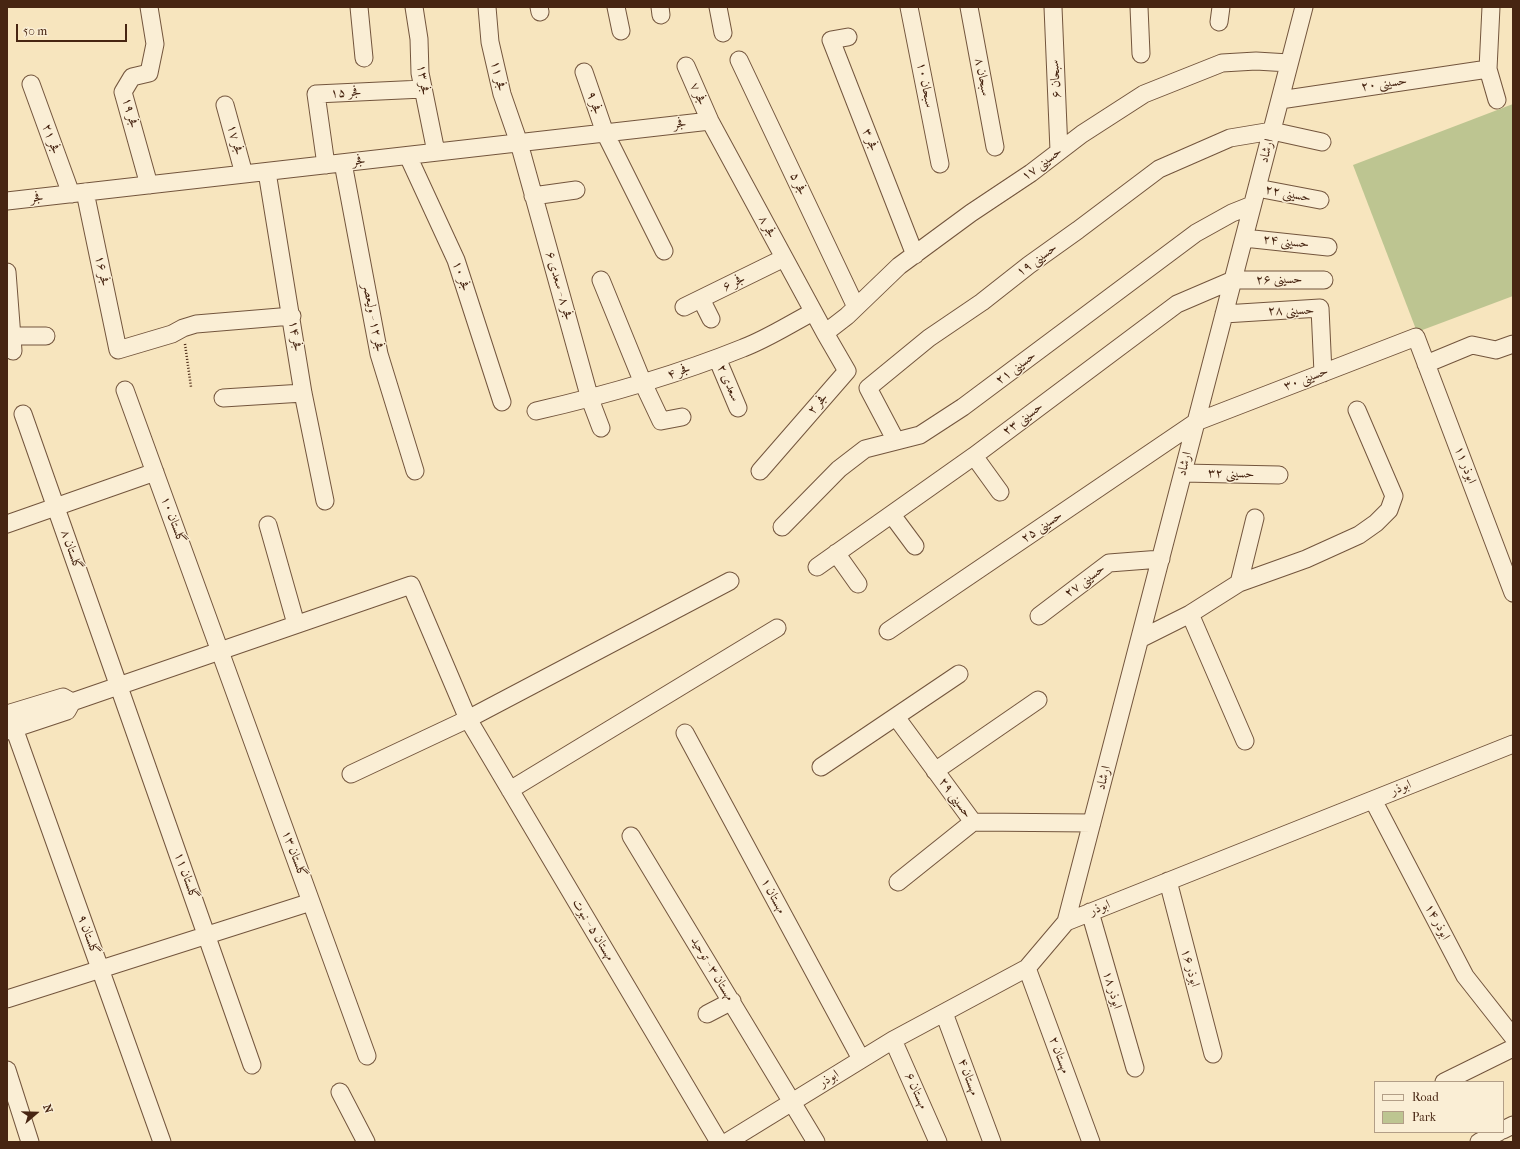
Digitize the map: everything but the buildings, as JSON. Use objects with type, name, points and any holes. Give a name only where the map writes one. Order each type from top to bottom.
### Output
[{"type":"street","name":"فجر ۱۹","points":[[149,7],[155,44],[149,73],[132,77],[124,92],[149,185]]},
{"type":"street","points":[[359,7],[364,58]]},
{"type":"street","name":"فجر ۱۳","points":[[414,7],[419,39],[420,73],[436,152]]},
{"type":"street","name":"فجر ۱۱","points":[[488,7],[490,42],[502,94],[519,143]]},
{"type":"street","points":[[616,7],[621,31]]},
{"type":"street","points":[[718,7],[723,33]]},
{"type":"street","name":"سبحان ۱۰","points":[[910,7],[940,164]]},
{"type":"street","name":"سبحان ۸","points":[[969,7],[995,147]]},
{"type":"street","name":"سبحان ۶","points":[[1053,7],[1059,152]]},
{"type":"street","points":[[1139,7],[1141,54]]},
{"type":"street","name":"ارشاد","points":[[1066,922],[1304,7]]},
{"type":"street","points":[[1491,7],[1488,69],[1497,100]]},
{"type":"street","name":"فجر ۳","points":[[848,37],[831,40],[915,255]]},
{"type":"street","name":"فجر ۵","points":[[739,60],[856,307]]},
{"type":"street","name":"حسینی ۱۷","points":[[825,333],[856,307],[899,266],[971,213],[1031,173],[1082,134],[1144,94],[1222,63],[1256,61],[1289,63]]},
{"type":"street","name":"فجر ۷","points":[[686,66],[710,121]]},
{"type":"street","name":"حسینی ۲۰","points":[[1280,100],[1488,69]]},
{"type":"street","name":"فجر ۹","points":[[584,72],[604,133],[664,251]]},
{"type":"street","name":"فجر ۲۱","points":[[31,84],[78,193]]},
{"type":"street","name":"فجر ۱۵","points":[[326,165],[316,94],[424,89]]},
{"type":"street","name":"فجر ۱۷","points":[[225,105],[244,174]]},
{"type":"street","name":"فجر","points":[[7,201],[710,121]]},
{"type":"street","name":"فجر ۸","points":[[710,121],[825,333]]},
{"type":"street","points":[[1272,131],[1322,142]]},
{"type":"street","name":"حسینی ۱۹","points":[[896,441],[868,388],[930,338],[982,302],[1029,265],[1159,169],[1230,138],[1272,131]]},
{"type":"street","name":"فجر ۸ - سعدی ۶","points":[[519,143],[590,398],[601,428]]},
{"type":"street","name":"فجر ۱۰","points":[[408,156],[456,260],[502,402]]},
{"type":"street","name":"فجر ۱۲ - ولیعصر","points":[[343,163],[379,354],[415,471]]},
{"type":"street","name":"فجر ۱۴","points":[[267,172],[292,316],[303,393],[325,501]]},
{"type":"street","name":"حسینی ۲۲","points":[[1257,188],[1320,200]]},
{"type":"street","points":[[533,196],[576,190]]},
{"type":"street","name":"فجر ۱۶","points":[[78,193],[118,350],[172,334],[183,328]]},
{"type":"street","name":"حسینی ۲۱","points":[[782,527],[839,469],[865,450],[920,435],[963,407],[1196,233],[1232,213],[1252,205]]},
{"type":"street","name":"حسینی ۲۴","points":[[1244,238],[1328,247]]},
{"type":"street","name":"فجر ۶","points":[[684,307],[784,258]]},
{"type":"street","points":[[7,279],[13,344],[46,336]]},
{"type":"street","points":[[601,280],[643,383],[661,421],[682,417]]},
{"type":"street","name":"حسینی ۲۶","points":[[1233,280],[1324,280]]},
{"type":"street","name":"حسینی ۲۳","points":[[817,566],[892,515],[974,456],[1177,304],[1233,280]]},
{"type":"street","points":[[701,299],[711,319]]},
{"type":"street","name":"حسینی ۲۸","points":[[1224,314],[1320,308],[1323,373]]},
{"type":"street","name":"فجر ۴","points":[[536,411],[643,383],[717,358],[744,348],[814,312]]},
{"type":"street","points":[[183,328],[196,324],[292,316]]},
{"type":"street","name":"فجر ۲","points":[[760,471],[847,371],[825,333]]},
{"type":"street","name":"حسینی ۳۰","points":[[1196,422],[1416,338]]},
{"type":"street","name":"ابوذر ۱۱","points":[[1416,338],[1513,593]]},
{"type":"street","points":[[1426,364],[1472,345],[1496,350],[1513,344]]},
{"type":"street","name":"سعدی ۲","points":[[717,358],[738,408]]},
{"type":"street","name":"گلستان ۱۰","points":[[125,390],[220,651]]},
{"type":"street","points":[[223,398],[303,393]]},
{"type":"street","points":[[1140,639],[1190,614],[1239,583],[1306,559],[1359,535],[1376,523],[1389,510],[1394,496],[1357,410]]},
{"type":"street","name":"گلستان ۸","points":[[23,414],[119,686]]},
{"type":"street","name":"حسینی ۲۵","points":[[888,631],[1196,422]]},
{"type":"street","points":[[974,456],[1000,492]]},
{"type":"street","points":[[7,524],[155,472]]},
{"type":"street","name":"حسینی ۳۲","points":[[1183,473],[1279,475]]},
{"type":"street","points":[[892,515],[915,546]]},
{"type":"street","points":[[1239,583],[1255,518]]},
{"type":"street","points":[[9,724],[67,711],[72,702],[296,624],[268,525]]},
{"type":"street","points":[[836,553],[858,584]]},
{"type":"street","name":"حسینی ۲۷","points":[[1038,616],[1109,563],[1160,559]]},
{"type":"street","points":[[351,774],[468,719],[730,581]]},
{"type":"street","name":"مهستان ۵ - نبوت","points":[[296,624],[411,585],[468,719],[719,1142]]},
{"type":"street","points":[[1190,614],[1245,741]]},
{"type":"street","points":[[510,790],[777,628]]},
{"type":"street","name":"گلستان ۱۳","points":[[220,651],[367,1056]]},
{"type":"street","points":[[821,767],[959,674]]},
{"type":"street","name":"گلستان ۱۱","points":[[119,686],[252,1066]]},
{"type":"street","points":[[935,771],[1038,700]]},
{"type":"street","name":"حسینی ۲۹","points":[[896,717],[972,822],[1092,823]]},
{"type":"street","name":"گلستان ۹","points":[[9,724],[101,970],[162,1142]]},
{"type":"street","name":"مهستان ۱","points":[[686,733],[861,1059]]},
{"type":"street","name":"ابوذر","points":[[726,1142],[893,1040],[1027,968],[1066,922],[1513,744]]},
{"type":"street","name":"ابوذر ۱۴","points":[[1373,800],[1465,976],[1513,1037]]},
{"type":"street","points":[[898,882],[972,822]]},
{"type":"street","name":"مهستان ۳ - توحید","points":[[631,836],[793,1101],[816,1142]]},
{"type":"street","name":"ابوذر ۱۶","points":[[1168,881],[1213,1054]]},
{"type":"street","points":[[7,999],[311,902]]},
{"type":"street","name":"ابوذر ۱۸","points":[[1090,912],[1135,1068]]},
{"type":"street","name":"مهستان ۲","points":[[1027,968],[1091,1142]]},
{"type":"street","points":[[707,1014],[732,1002]]},
{"type":"street","name":"مهستان ۴","points":[[944,1013],[992,1142]]},
{"type":"street","name":"مهستان ۶","points":[[893,1040],[938,1142]]},
{"type":"street","points":[[1446,1081],[1513,1048]]},
{"type":"street","points":[[7,1070],[30,1142]]},
{"type":"street","points":[[340,1092],[366,1142]]},
{"type":"street","points":[[1504,1130],[1513,1125]]},
{"type":"street","points":[[1479,1142],[1497,1133]]},
{"type":"path","points":[[183,328],[191,387]]},
{"type":"green space","points":[[1513,104],[1513,296],[1417,332],[1353,165]]}]
